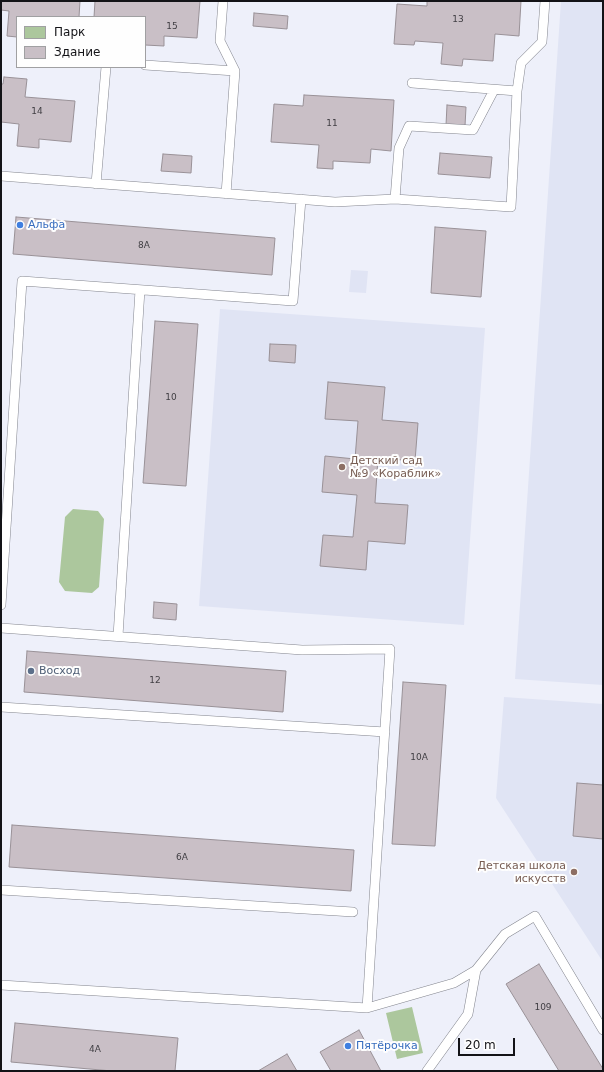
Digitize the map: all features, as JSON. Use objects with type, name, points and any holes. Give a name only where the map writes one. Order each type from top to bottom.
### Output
[{"type":"lane","points":[[223,1],[220,41],[235,71],[226,194]]},
{"type":"lane","points":[[1,176],[335,202],[395,199],[511,207],[517,91],[521,63],[542,42],[545,1]]},
{"type":"lane","points":[[146,65],[235,71]]},
{"type":"lane","points":[[96,184],[106,68]]},
{"type":"lane","points":[[412,83],[517,91]]},
{"type":"lane","points":[[395,199],[399,148],[409,126],[472,130],[494,90]]},
{"type":"lane","points":[[1,605],[22,281],[293,301],[301,199]]},
{"type":"lane","points":[[118,636],[140,290]]},
{"type":"lane","points":[[1,628],[302,650],[390,649],[367,1008]]},
{"type":"lane","points":[[1,707],[385,732]]},
{"type":"lane","points":[[1,890],[353,912]]},
{"type":"lane","points":[[1,985],[367,1008],[454,982],[476,970],[505,934],[535,916],[603,1030]]},
{"type":"lane","points":[[427,1071],[468,1014],[476,970]]},
{"type":"shaded area","points":[[561,1],[603,1],[603,685],[515,679]]},
{"type":"shaded area","points":[[351,270],[368,271],[366,293],[349,292]]},
{"type":"shaded area","name":"Детский сад №9 «Кораблик»","points":[[220,309],[485,328],[464,625],[199,606]]},
{"type":"shaded area","name":"Детская школа искусств","points":[[504,697],[603,704],[603,962],[496,798]]},
{"type":"green space","points":[[73,509],[98,511],[104,519],[99,587],[92,593],[65,591],[59,582],[65,517]]},
{"type":"green space","points":[[412,1007],[423,1053],[397,1059],[386,1013]]},
{"type":"building","points":[[1,1],[80,1],[79,16],[16,16],[16,37],[7,36],[9,11],[1,10]]},
{"type":"building","points":[[95,1],[200,1],[197,38],[164,36],[164,46],[146,45],[146,16],[94,16]]},
{"type":"building","points":[[427,1],[521,1],[519,36],[495,34],[493,61],[463,59],[462,66],[441,64],[443,43],[415,41],[414,45],[394,44],[397,4],[427,6]]},
{"type":"building","points":[[254,13],[288,16],[287,29],[253,26]]},
{"type":"building","points":[[4,77],[27,79],[25,97],[75,101],[71,142],[39,139],[39,148],[17,146],[19,124],[1,122],[1,84],[3,84]]},
{"type":"building","points":[[304,95],[394,100],[391,151],[371,149],[370,163],[333,161],[333,169],[317,168],[319,145],[271,142],[274,104],[303,106]]},
{"type":"building","points":[[447,105],[466,107],[465,126],[446,125]]},
{"type":"building","points":[[440,153],[492,157],[490,178],[438,174]]},
{"type":"building","points":[[163,154],[192,156],[191,173],[161,171]]},
{"type":"building","points":[[16,217],[275,238],[272,275],[13,254]]},
{"type":"building","points":[[435,227],[486,231],[481,297],[431,293]]},
{"type":"building","points":[[155,321],[198,324],[186,486],[143,483]]},
{"type":"building","points":[[270,344],[296,345],[295,363],[269,361]]},
{"type":"building","points":[[328,382],[385,387],[382,420],[418,423],[415,461],[378,458],[375,503],[408,505],[405,544],[368,541],[366,570],[320,566],[323,535],[353,537],[357,495],[322,492],[325,456],[355,459],[358,421],[325,419]]},
{"type":"building","points":[[154,602],[177,604],[176,620],[153,618]]},
{"type":"building","points":[[27,651],[286,671],[283,712],[24,692]]},
{"type":"building","points":[[403,682],[446,685],[435,846],[392,844]]},
{"type":"building","points":[[577,783],[603,785],[603,839],[573,836]]},
{"type":"building","points":[[12,825],[354,850],[351,891],[9,867]]},
{"type":"building","points":[[539,964],[603,1071],[559,1071],[506,984]]},
{"type":"building","points":[[15,1023],[178,1038],[175,1071],[112,1071],[11,1062]]},
{"type":"building","name":"Пятёрочка","points":[[359,1030],[381,1071],[331,1071],[320,1052]]},
{"type":"building","points":[[287,1054],[297,1071],[258,1071]]},
{"type":"place","name":"Альфа","points":[[20,225]]},
{"type":"place","name":"Детский сад №9 «Кораблик»","points":[[342,467]]},
{"type":"place","name":"Восход","points":[[31,671]]},
{"type":"place","name":"Детская школа искусств","points":[[574,872]]},
{"type":"place","name":"Пятёрочка","points":[[348,1046]]}]
